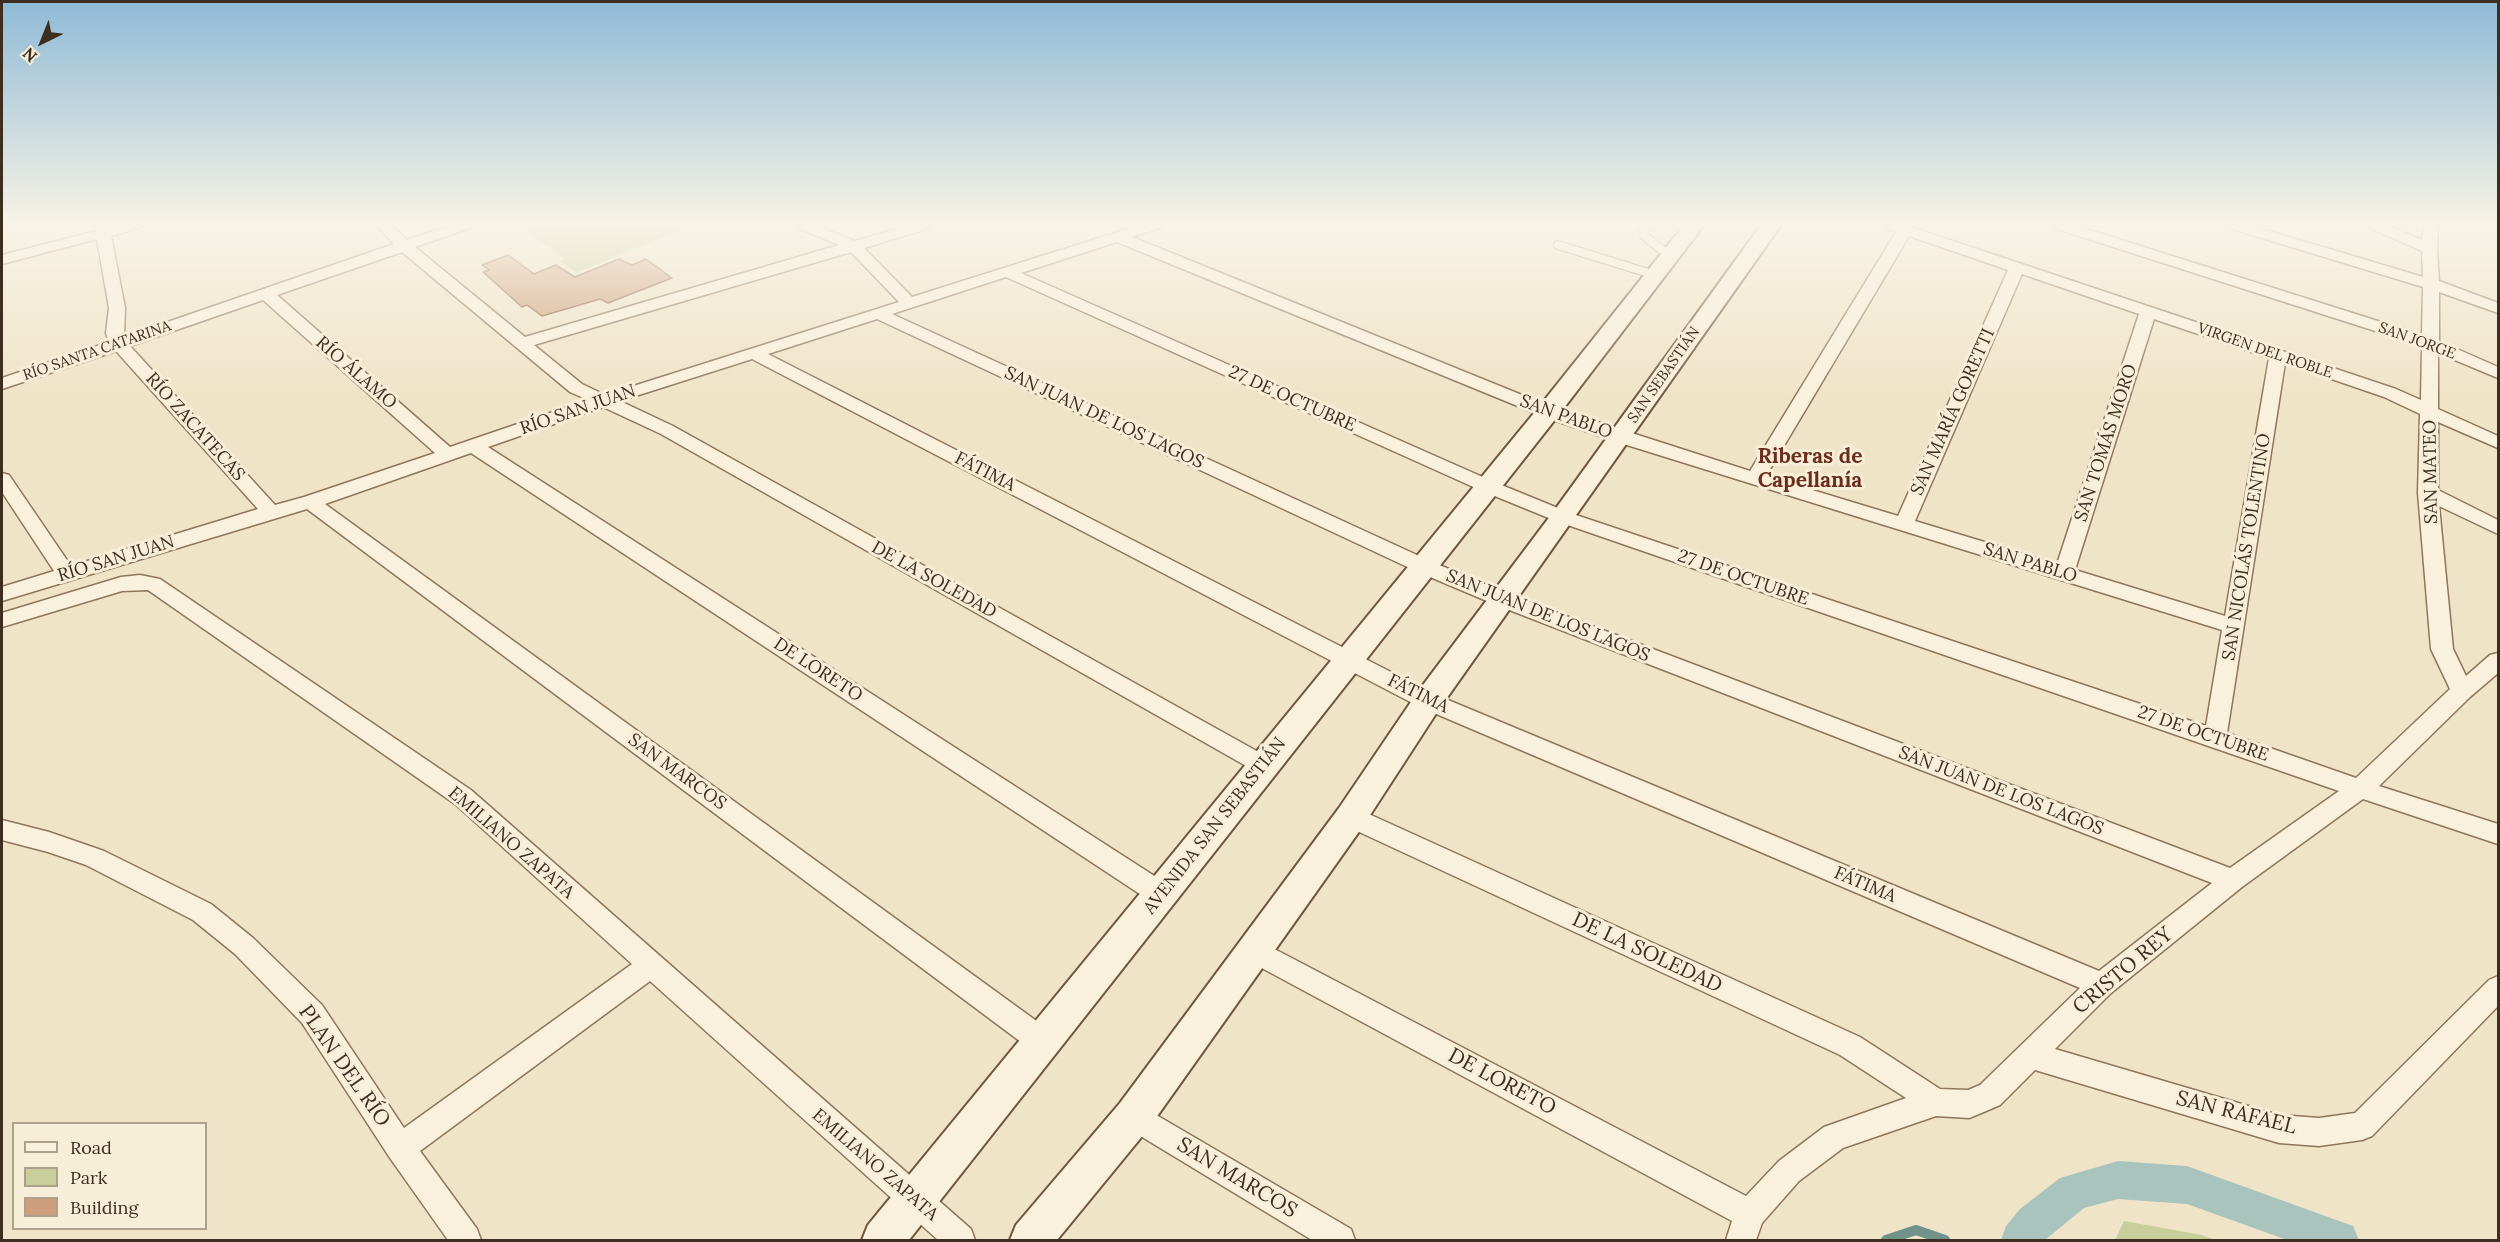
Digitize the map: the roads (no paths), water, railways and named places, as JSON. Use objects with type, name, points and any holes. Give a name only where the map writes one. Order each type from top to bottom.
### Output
[{"type":"main road","points":[[1548,412],[1649,283]]},
{"type":"main road","name":"SAN SEBASTIÁN","points":[[1620,437],[1730,283]]},
{"type":"main road","name":"AVENIDA SAN SEBASTIÁN","points":[[883,1240],[1548,412]]},
{"type":"main road","points":[[1032,1240],[1134,1116],[1351,817],[1428,701],[1501,599],[1620,437]]},
{"type":"street","points":[[113,283],[117,308],[114,333],[118,343]]},
{"type":"street","name":"RÍO SANTA CATARINA","points":[[2,384],[295,283]]},
{"type":"street","name":"DE LA SOLEDAD","points":[[449,283],[576,388],[666,430],[1263,765]]},
{"type":"street","points":[[523,343],[728,283]]},
{"type":"street","points":[[890,283],[910,304]]},
{"type":"street","name":"RÍO SAN JUAN","points":[[2,594],[310,502],[603,401],[974,283]]},
{"type":"street","name":"27 DE OCTUBRE","points":[[1032,283],[1487,486],[1563,517],[2360,789],[2499,834]]},
{"type":"street","name":"SAN PABLO","points":[[1231,283],[1548,412],[1620,437],[2234,626]]},
{"type":"street","points":[[1756,477],[1866,283]]},
{"type":"street","name":"SAN MARÍA GORETTI","points":[[1904,524],[2010,283]]},
{"type":"street","name":"VIRGEN DEL ROBLE","points":[[2065,283],[2390,393],[2499,443]]},
{"type":"street","name":"SAN JORGE","points":[[2241,283],[2429,343],[2499,373]]},
{"type":"street","points":[[2428,283],[2499,308]]},
{"type":"street","name":"SAN MATEO","points":[[2431,284],[2428,493],[2442,649],[2462,691]]},
{"type":"street","name":"RÍO ÁLAMO","points":[[265,293],[447,454]]},
{"type":"street","name":"SAN TOMÁS MORO","points":[[2064,574],[2148,311]]},
{"type":"street","name":"SAN JUAN DE LOS LAGOS","points":[[879,314],[1423,566],[1501,599],[2233,880]]},
{"type":"street","name":"RÍO ZACATECAS","points":[[118,343],[271,512]]},
{"type":"street","name":"FÁTIMA","points":[[756,354],[1428,701],[2102,985]]},
{"type":"street","name":"SAN NICOLÁS TOLENTINO","points":[[2215,738],[2278,356]]},
{"type":"street","name":"DE LORETO","points":[[474,446],[1161,894]]},
{"type":"street","points":[[2,479],[66,574]]},
{"type":"street","points":[[2428,493],[2499,528]]},
{"type":"street","name":"SAN MARCOS","points":[[310,502],[1043,1042]]},
{"type":"street","name":"EMILIANO ZAPATA","points":[[2,620],[121,584],[140,582],[153,584],[463,797],[960,1240]]},
{"type":"street","name":"CRISTO REY","points":[[1741,1240],[1750,1214],[1789,1171],[1834,1137],[1936,1102],[1969,1104],[1990,1095],[2102,985],[2233,880],[2360,789],[2462,691],[2499,661]]},
{"type":"street","name":"DE LA SOLEDAD","points":[[1351,817],[1850,1046],[1936,1102]]},
{"type":"street","name":"PLAN DEL RÍO","points":[[2,830],[49,842],[95,858],[202,912],[244,946],[312,1014],[400,1148],[466,1240]]},
{"type":"street","name":"DE LORETO","points":[[1254,951],[1750,1214]]},
{"type":"street","points":[[400,1148],[650,966]]},
{"type":"street","name":"SAN RAFAEL","points":[[2030,1055],[2279,1129],[2319,1132],[2362,1126],[2496,995]]},
{"type":"street","name":"SAN MARCOS","points":[[1134,1116],[1340,1240]]},
{"type":"waterway","points":[[2020,1240],[2034,1223],[2074,1192],[2118,1180],[2187,1185],[2339,1240]]},
{"type":"waterway","points":[[1886,1240],[1916,1230],[1945,1240]]},
{"type":"district","name":"Riberas de Capellanía","points":[[1810,469]]}]
